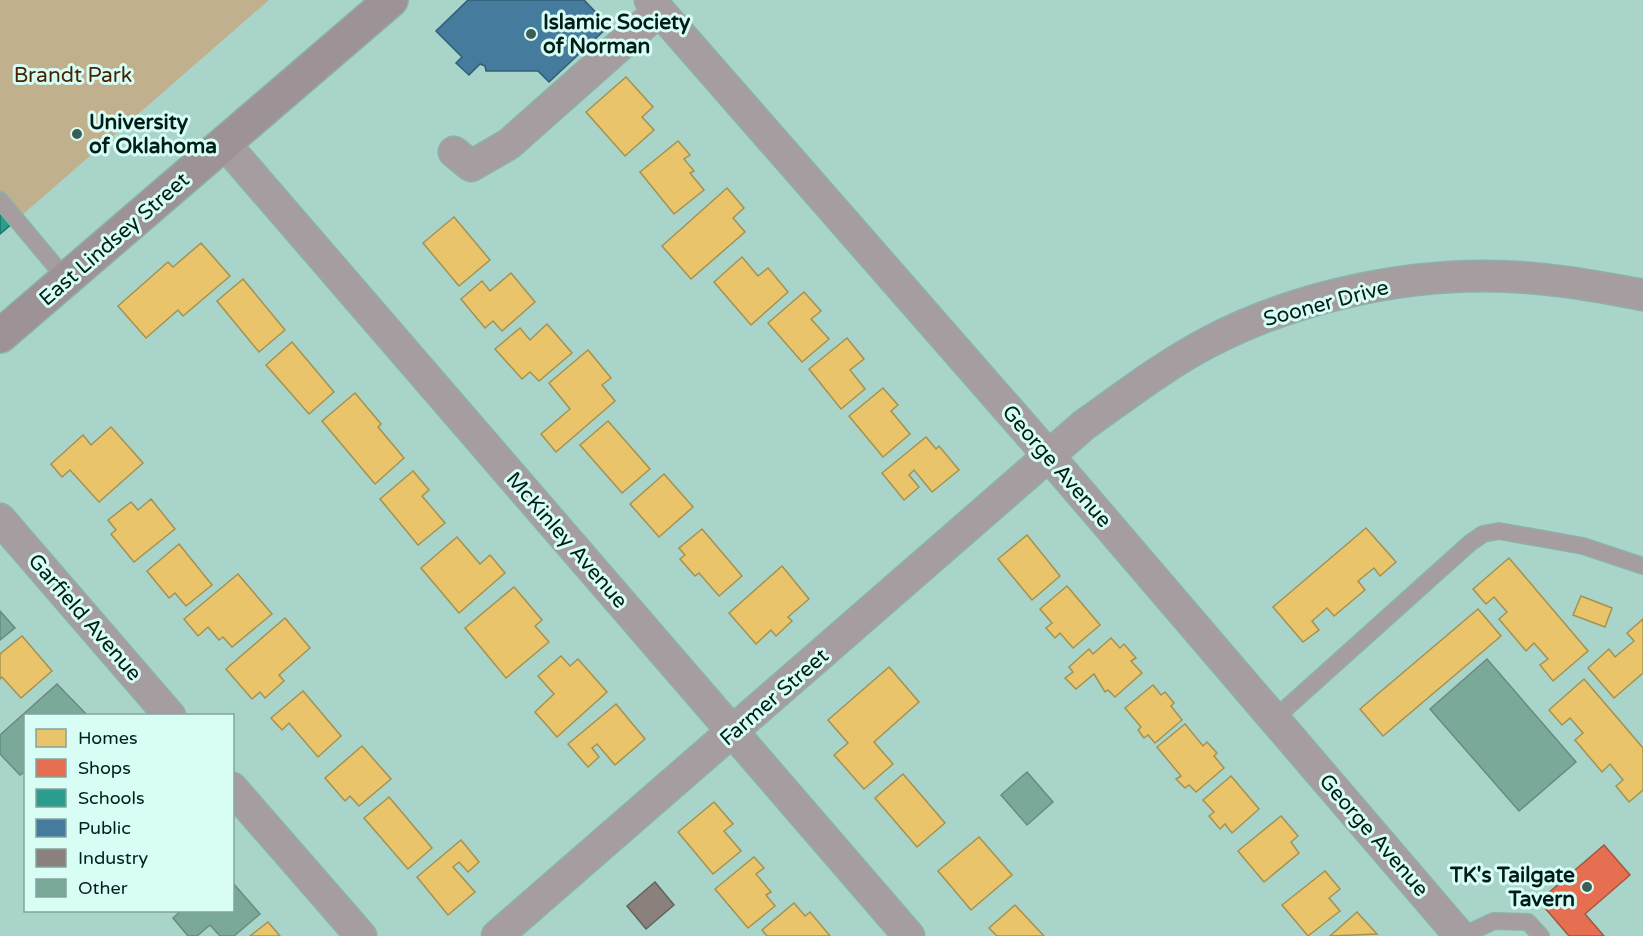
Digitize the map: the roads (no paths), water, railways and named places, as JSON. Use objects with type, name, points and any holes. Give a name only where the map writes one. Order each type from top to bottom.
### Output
[{"type":"street","name":"East Lindsey Street","points":[[0,336],[58,271],[361,0]]},
{"type":"street","name":"East Lindsey Street","points":[[0,308],[58,271],[225,144],[391,0]]},
{"type":"street","points":[[454,152],[471,166],[509,144],[655,5]]},
{"type":"street","name":"George Avenue","points":[[655,5],[1048,455],[1461,936]]},
{"type":"street","name":"McKinley Avenue","points":[[225,144],[909,936]]},
{"type":"street","name":"Sooner Drive","points":[[1048,455],[1090,421],[1201,346],[1240,327],[1337,296],[1389,285],[1485,276],[1543,280],[1643,295]]},
{"type":"street","name":"Farmer Street","points":[[497,936],[733,733],[1048,455]]},
{"type":"street","name":"Garfield Avenue","points":[[0,519],[168,714]]},
{"type":"street","points":[[234,790],[361,936]]},
{"type":"lane","points":[[0,200],[58,271]]},
{"type":"lane","points":[[1274,719],[1470,543],[1484,534],[1499,531],[1583,546],[1643,566]]},
{"type":"lane","points":[[1461,936],[1494,921],[1528,922],[1541,936]]},
{"type":"place","name":"Islamic Society of Norman","points":[[531,34]]},
{"type":"place","name":"University of Oklahoma","points":[[77,134]]},
{"type":"place","name":"TK's Tailgate Tavern","points":[[1587,887]]},
{"type":"park label","name":"Brandt Park","points":[[73,75]]}]
